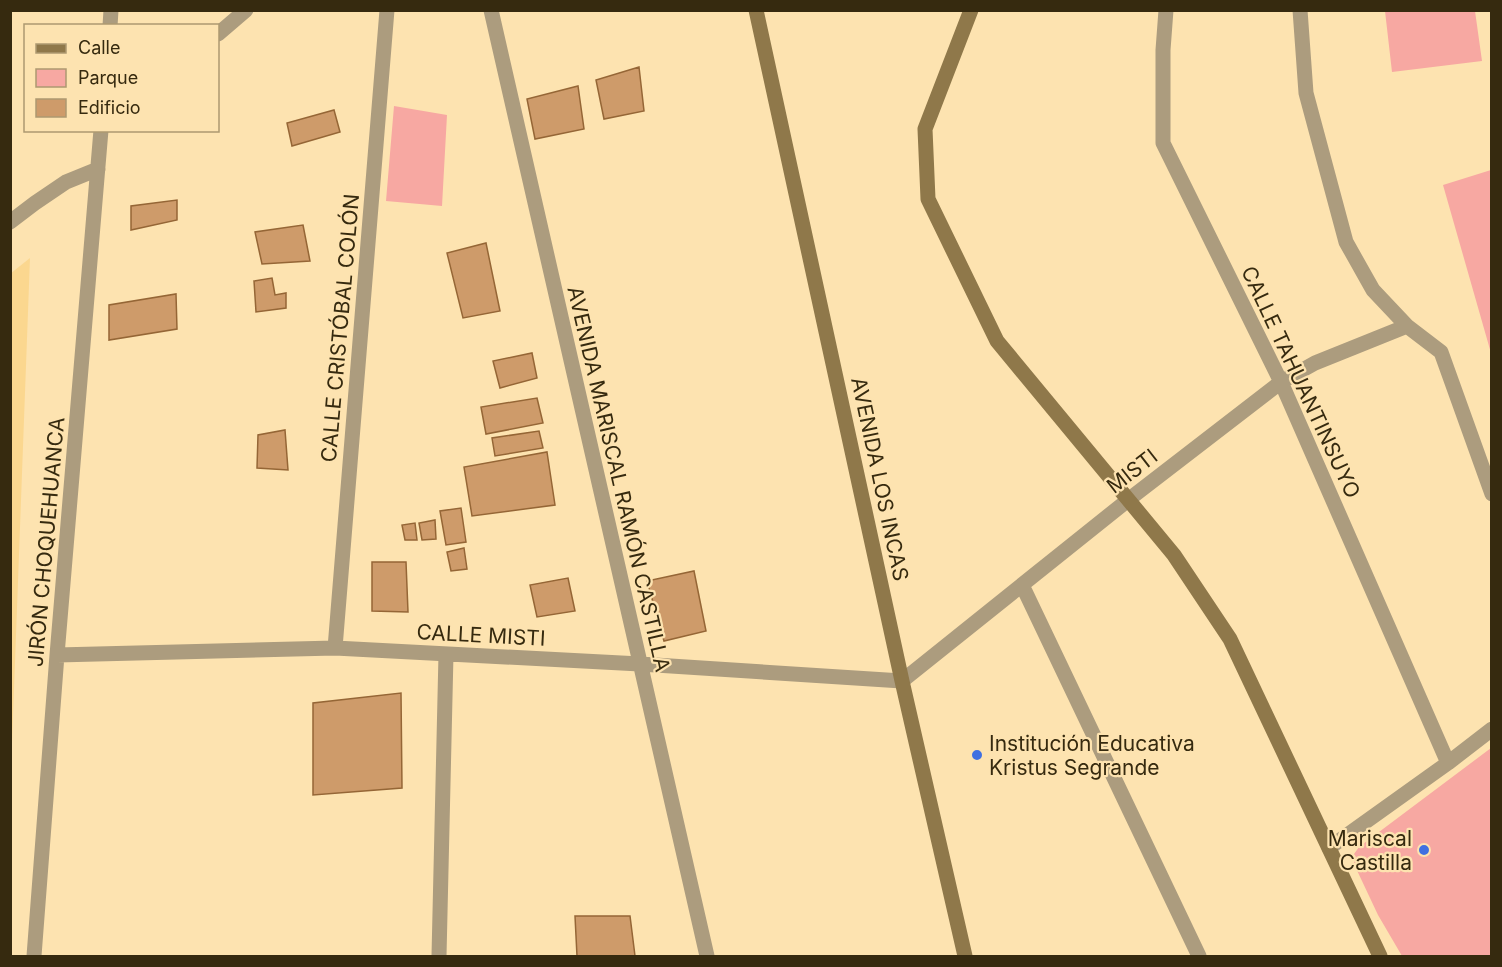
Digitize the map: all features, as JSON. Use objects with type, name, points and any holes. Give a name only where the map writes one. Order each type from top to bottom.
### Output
[{"type":"street","points":[[219,33],[246,10]]},
{"type":"street","name":"CALLE CRISTÓBAL COLÓN","points":[[335,648],[387,10]]},
{"type":"street","name":"AVENIDA MARISCAL RAMÓN CASTILLA","points":[[491,10],[707,957]]},
{"type":"street","name":"AVENIDA LOS INCAS","points":[[756,10],[902,681],[965,957]]},
{"type":"street","points":[[971,10],[925,129],[928,199],[997,341],[1174,555],[1230,639],[1380,957]]},
{"type":"street","name":"CALLE TAHUANTINSUYO","points":[[1166,10],[1163,50],[1163,143],[1281,382],[1448,763]]},
{"type":"street","points":[[1300,10],[1306,93],[1346,242],[1373,290],[1407,326],[1441,352],[1491,494]]},
{"type":"street","name":"JIRÓN CHOQUEHUANCA","points":[[34,957],[101,132]]},
{"type":"street","points":[[10,222],[66,182],[98,169]]},
{"type":"street","name":"MISTI","points":[[902,681],[1128,500],[1281,382],[1315,363],[1407,326]]},
{"type":"street","points":[[1022,585],[1199,957]]},
{"type":"street","name":"CALLE MISTI","points":[[57,655],[335,648],[902,681]]},
{"type":"street","points":[[439,957],[446,654]]},
{"type":"street","points":[[1329,848],[1448,763],[1491,729]]},
{"type":"shaded area","points":[[30,258],[11,770],[10,274]]},
{"type":"green space","points":[[1385,11],[1475,11],[1482,61],[1392,72]]},
{"type":"green space","points":[[394,106],[447,115],[442,206],[386,201]]},
{"type":"green space","points":[[1492,170],[1491,353],[1443,185]]},
{"type":"green space","name":"Mariscal Castilla","points":[[1491,748],[1491,956],[1402,956],[1378,915],[1354,864],[1354,854],[1359,847]]},
{"type":"building","points":[[639,67],[644,111],[604,119],[596,80]]},
{"type":"building","points":[[578,86],[584,129],[535,139],[527,99]]},
{"type":"building","points":[[334,110],[340,132],[292,146],[287,123]]},
{"type":"building","points":[[177,200],[177,220],[131,230],[131,206]]},
{"type":"building","points":[[303,225],[310,261],[262,264],[255,232]]},
{"type":"building","points":[[486,243],[500,311],[463,318],[447,253]]},
{"type":"building","points":[[272,278],[275,295],[286,293],[286,308],[256,312],[254,281]]},
{"type":"building","points":[[176,294],[177,329],[109,340],[109,305]]},
{"type":"building","points":[[532,353],[537,378],[500,388],[493,361]]},
{"type":"building","points":[[537,398],[543,423],[486,434],[481,407]]},
{"type":"building","points":[[285,430],[288,470],[257,468],[258,435]]},
{"type":"building","points":[[539,431],[543,448],[495,456],[492,438]]},
{"type":"building","points":[[547,452],[555,505],[472,516],[464,467]]},
{"type":"building","points":[[461,508],[466,542],[446,545],[440,511]]},
{"type":"building","points":[[435,520],[436,539],[422,540],[419,523]]},
{"type":"building","points":[[415,523],[417,540],[405,540],[402,525]]},
{"type":"building","points":[[464,548],[467,569],[451,571],[447,552]]},
{"type":"building","points":[[372,562],[406,562],[408,612],[372,611]]},
{"type":"building","points":[[694,571],[706,631],[664,641],[647,581]]},
{"type":"building","points":[[568,578],[575,611],[537,617],[530,585]]},
{"type":"building","points":[[401,693],[402,788],[313,795],[313,703]]},
{"type":"building","points":[[575,916],[630,916],[635,956],[577,956]]},
{"type":"place","name":"Institución Educativa Kristus Segrande","points":[[977,755]]},
{"type":"place","name":"Mariscal Castilla","points":[[1424,850]]}]
